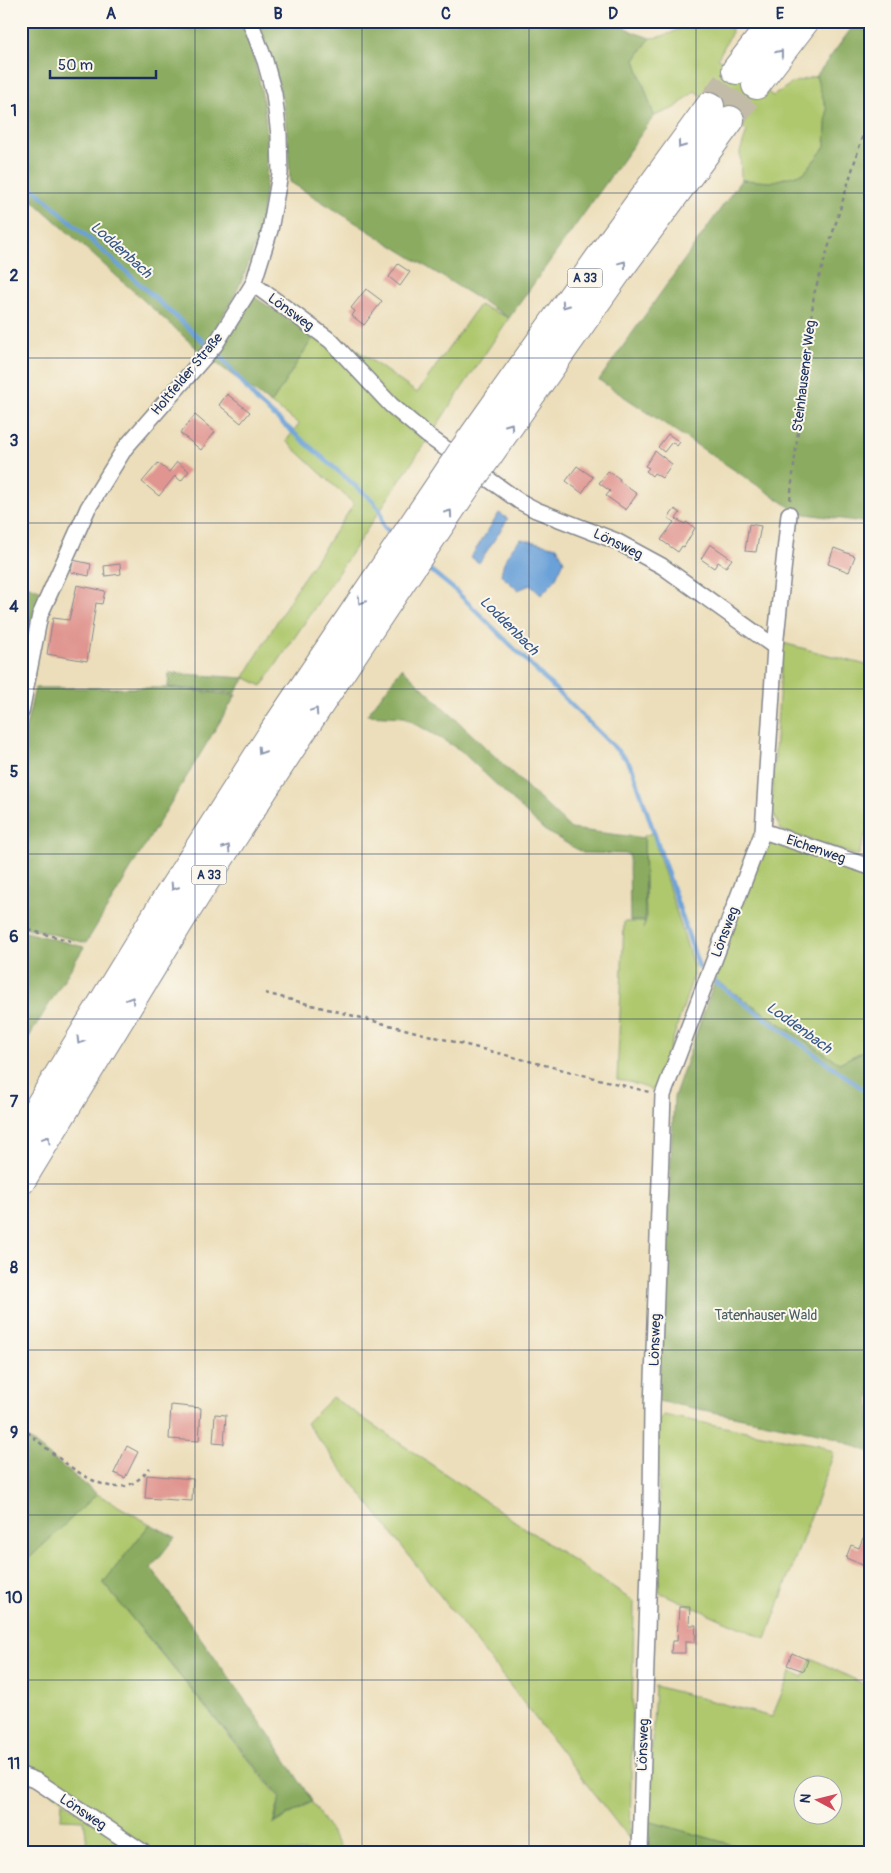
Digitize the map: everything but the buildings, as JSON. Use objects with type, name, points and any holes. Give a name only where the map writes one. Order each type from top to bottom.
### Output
[{"type":"highway","points":[[774,21],[746,78],[805,21]]},
{"type":"highway","name":"A 33","points":[[21,1136],[167,898],[272,734],[397,568],[466,467],[603,253],[720,113]]},
{"type":"highway","name":"A 33","points":[[21,1181],[181,920],[290,749],[397,568]]},
{"type":"street","name":"Holtfelder Straße","points":[[21,712],[40,615],[88,508],[125,448],[215,345],[253,284],[270,230],[280,174],[279,135],[274,94],[265,61],[250,21]]},
{"type":"street","name":"Lönsweg","points":[[253,284],[331,341],[392,405],[421,430],[519,501],[536,510],[616,541],[662,566],[774,646],[763,830],[663,1095],[640,1852]]},
{"type":"street","points":[[774,646],[789,514]]},
{"type":"street","name":"Eichenweg","points":[[763,830],[870,867]]},
{"type":"street","name":"Lönsweg","points":[[21,1775],[37,1782],[143,1852]]},
{"type":"path","name":"Steinhausener Weg","points":[[789,514],[814,294],[870,112]]},
{"type":"path","points":[[21,928],[71,941]]},
{"type":"path","points":[[265,993],[663,1095]]},
{"type":"path","points":[[21,1427],[86,1479],[102,1485],[118,1488],[133,1484],[150,1468]]},
{"type":"green space","points":[[21,21],[240,21],[245,31],[259,78],[264,107],[267,137],[265,197],[252,255],[241,282],[201,352],[21,190]]},
{"type":"green space","points":[[256,21],[615,21],[633,32],[650,38],[635,60],[654,116],[509,318],[290,182],[285,119],[278,81]]},
{"type":"green space","points":[[688,21],[731,21],[732,32],[718,58],[773,96],[792,83],[816,76],[827,110],[825,147],[804,173],[770,182],[741,180],[740,152],[747,131],[695,91],[675,108],[654,116],[635,60],[650,38],[670,33]]},
{"type":"green space","points":[[857,21],[870,21],[870,523],[799,513],[599,380],[741,180],[770,182],[804,173],[825,147],[827,110],[816,76]]},
{"type":"green space","points":[[254,297],[314,336],[271,404],[212,360]]},
{"type":"green space","points":[[479,305],[509,318],[262,686],[244,677],[300,583],[354,504],[286,441],[299,424],[271,404],[314,336],[319,323],[417,393]]},
{"type":"green space","points":[[21,583],[42,591],[21,685]]},
{"type":"green space","points":[[783,643],[870,666],[870,823],[858,856],[781,830],[771,808]]},
{"type":"green space","points":[[402,668],[571,829],[644,838],[645,921],[630,921],[629,854],[583,853],[544,830],[460,750],[404,717],[367,715]]},
{"type":"green space","points":[[169,673],[245,678],[235,693],[168,687]]},
{"type":"green space","points":[[35,688],[167,688],[236,695],[86,943],[21,926],[21,748]]},
{"type":"green space","points":[[652,833],[695,971],[656,1091],[617,1080],[624,922],[645,922],[643,929],[646,920],[644,836]]},
{"type":"green space","points":[[773,841],[870,877],[870,1048],[839,1063],[715,980],[760,851]]},
{"type":"green space","points":[[21,931],[84,947],[21,1050]]},
{"type":"green space","name":"Tatenhauser Wald","points":[[715,980],[839,1063],[870,1048],[870,1452],[823,1434],[658,1401],[674,1097]]},
{"type":"green space","points":[[332,1397],[634,1602],[630,1840],[306,1423]]},
{"type":"green space","points":[[663,1415],[819,1445],[834,1453],[766,1639],[659,1592],[658,1421]]},
{"type":"green space","points":[[21,1433],[97,1494],[21,1566]]},
{"type":"green space","points":[[97,1494],[150,1524],[103,1583],[280,1798],[273,1824],[312,1802],[343,1852],[147,1852],[21,1773],[21,1566]]},
{"type":"green space","points":[[150,1524],[175,1537],[151,1568],[271,1737],[312,1801],[274,1823],[281,1797],[103,1583]]},
{"type":"green space","points":[[811,1658],[870,1687],[870,1852],[758,1852],[648,1821],[655,1686],[772,1717],[791,1671],[803,1677]]},
{"type":"green space","points":[[62,1801],[140,1852],[88,1852],[84,1820],[61,1819]]},
{"type":"green space","points":[[648,1821],[758,1852],[649,1852]]},
{"type":"water","points":[[499,513],[508,519],[479,563],[471,557]]},
{"type":"water","points":[[521,539],[557,547],[564,561],[555,580],[541,595],[530,585],[518,590],[501,575],[507,556]]},
{"type":"waterway","name":"Loddenbach","points":[[21,177],[204,342]]},
{"type":"waterway","name":"Loddenbach","points":[[221,357],[258,402],[373,501],[381,512],[383,526],[394,537]]},
{"type":"waterway","name":"Loddenbach","points":[[423,564],[456,591],[626,759],[633,770],[699,967]]},
{"type":"waterway","name":"Loddenbach","points":[[715,982],[870,1094]]},
{"type":"tunnel","points":[[710,106],[736,70]]},
{"type":"tunnel","points":[[730,120],[756,85]]}]
